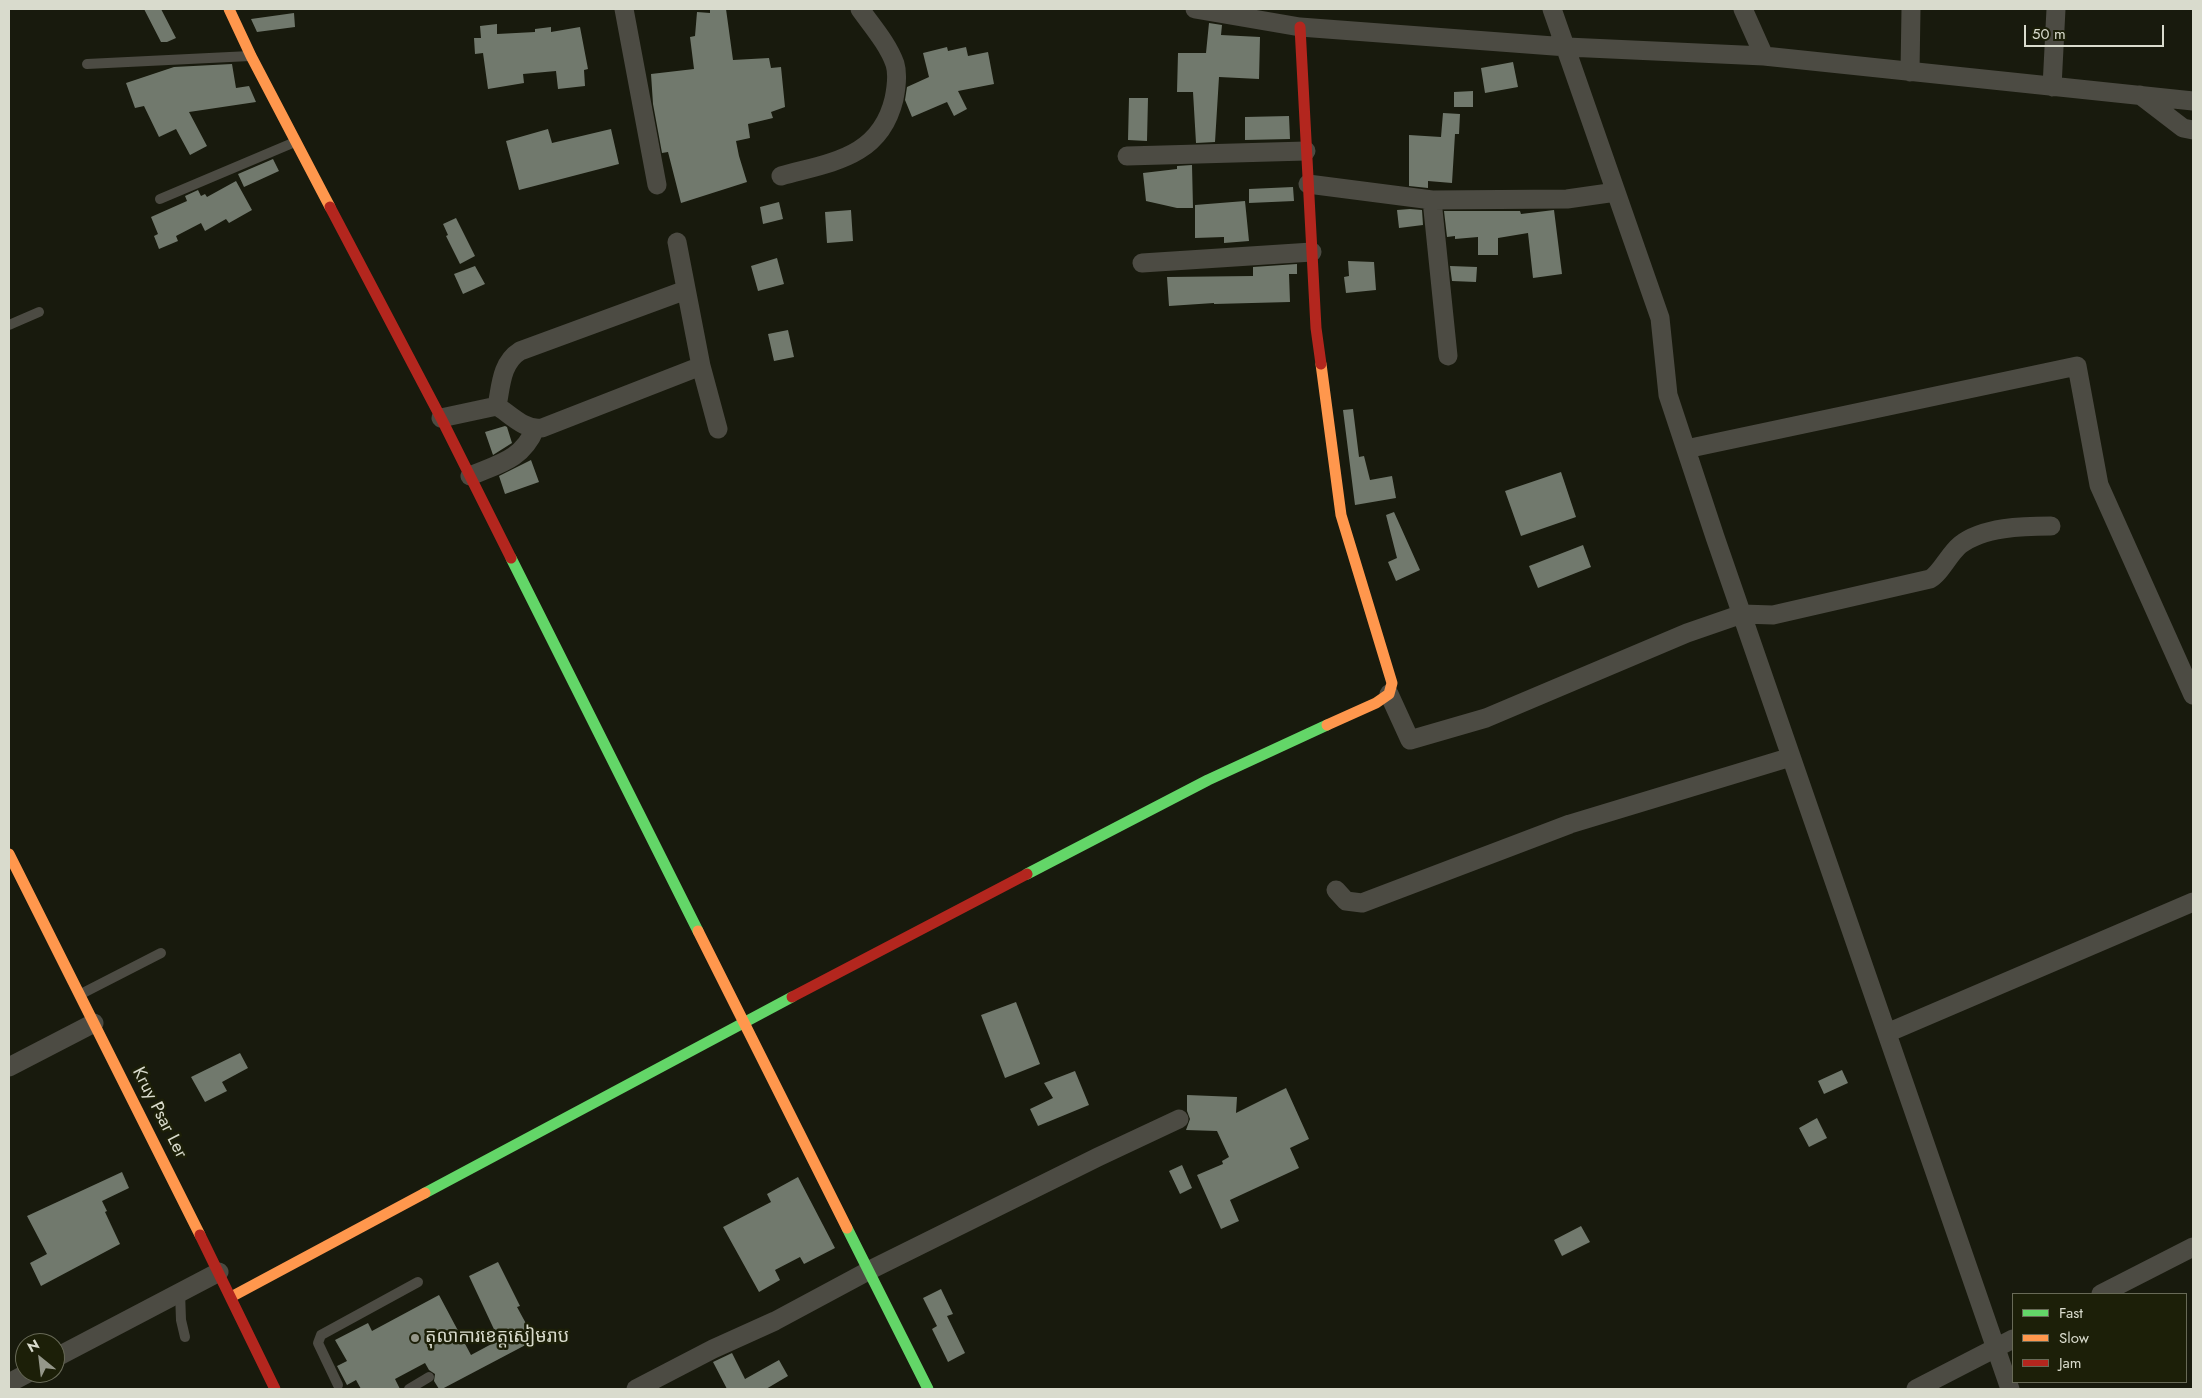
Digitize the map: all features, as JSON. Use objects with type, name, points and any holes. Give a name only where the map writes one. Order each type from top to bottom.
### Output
[{"type":"street","points":[[229,9],[251,56],[441,418],[870,1270],[928,1389]]},
{"type":"street","points":[[624,9],[657,185]]},
{"type":"street","points":[[781,176],[848,158],[864,148],[878,132],[891,109],[896,90],[896,65],[884,43],[860,9]]},
{"type":"street","points":[[1195,9],[1300,27],[1567,47],[1764,56],[2193,101]]},
{"type":"street","points":[[1552,9],[1567,47],[1660,318],[1668,395],[2010,1389]]},
{"type":"street","points":[[1743,9],[1764,56]]},
{"type":"street","points":[[1910,72],[1911,9]]},
{"type":"street","points":[[2052,87],[2056,9]]},
{"type":"street","points":[[231,1297],[744,1022],[1208,780],[1376,703],[1389,694],[1392,684],[1341,515],[1316,328],[1300,27]]},
{"type":"street","points":[[2140,95],[2183,128],[2193,130]]},
{"type":"street","points":[[1127,156],[1306,152]]},
{"type":"street","points":[[1308,184],[1432,200],[1567,199],[1616,192]]},
{"type":"street","points":[[1432,200],[1448,356]]},
{"type":"street","points":[[677,242],[701,366],[718,429]]},
{"type":"street","points":[[1142,263],[1312,252]]},
{"type":"street","points":[[496,406],[503,371],[510,357],[520,350],[686,290]]},
{"type":"street","points":[[470,476],[510,460],[529,443],[534,430],[701,366]]},
{"type":"street","points":[[1686,449],[2077,366],[2099,485],[2193,695]]},
{"type":"street","points":[[441,418],[496,406],[534,430]]},
{"type":"street","points":[[1389,694],[1410,740],[1486,718],[1688,633],[1742,614],[1773,615],[1930,580],[1936,576],[1942,565],[1961,544],[1983,534],[2021,526],[2051,526]]},
{"type":"street","points":[[1336,890],[1346,901],[1362,903],[1570,824],[1791,757]]},
{"type":"street","name":"Kruy Psar Ler","points":[[9,854],[276,1389]]},
{"type":"street","points":[[1887,1033],[2193,902]]},
{"type":"street","points":[[9,1068],[94,1023]]},
{"type":"street","points":[[636,1389],[714,1349],[775,1321],[870,1270],[1098,1157],[1179,1120]]},
{"type":"street","points":[[2103,1293],[2193,1248]]},
{"type":"street","points":[[65,1353],[219,1272]]},
{"type":"street","points":[[1916,1389],[2012,1340]]},
{"type":"lane","points":[[87,64],[251,56]]},
{"type":"lane","points":[[160,199],[296,142]]},
{"type":"lane","points":[[9,325],[38,312]]},
{"type":"lane","points":[[80,995],[161,953]]},
{"type":"lane","points":[[336,1388],[318,1342],[321,1335],[418,1282]]},
{"type":"lane","points":[[180,1292],[184,1337]]},
{"type":"lane","points":[[409,1389],[429,1378]]},
{"type":"building","points":[[144,9],[161,9],[176,38],[167,42],[161,42]]},
{"type":"building","points":[[710,9],[726,9],[733,60],[769,58],[771,68],[781,67],[785,107],[771,112],[773,118],[748,124],[750,138],[736,141],[747,182],[681,203],[668,152],[662,153],[653,104],[651,74],[694,69],[690,37],[695,36],[697,12],[710,13]]},
{"type":"building","points":[[294,13],[295,27],[257,32],[251,19]]},
{"type":"building","points":[[1209,23],[1222,25],[1221,35],[1260,37],[1259,79],[1219,77],[1215,142],[1196,143],[1193,92],[1177,92],[1178,53],[1206,53]]},
{"type":"building","points":[[497,24],[497,34],[535,32],[535,29],[551,27],[551,32],[580,27],[588,69],[584,70],[585,86],[558,89],[556,71],[523,74],[524,83],[488,89],[483,53],[475,54],[474,38],[481,38],[480,26]]},
{"type":"building","points":[[947,47],[948,51],[966,47],[968,56],[988,52],[994,84],[958,91],[967,109],[954,116],[947,102],[912,117],[905,100],[907,87],[929,77],[923,53]]},
{"type":"building","points":[[1513,62],[1518,87],[1485,93],[1481,68]]},
{"type":"building","points":[[232,64],[236,88],[249,86],[256,102],[189,112],[207,146],[190,155],[176,129],[159,137],[144,106],[135,108],[126,83],[174,67]]},
{"type":"building","points":[[1473,91],[1473,107],[1454,107],[1454,92]]},
{"type":"building","points":[[1129,98],[1148,98],[1147,141],[1128,140]]},
{"type":"building","points":[[1443,113],[1460,114],[1459,134],[1455,134],[1452,183],[1428,181],[1428,188],[1409,186],[1409,135],[1441,137]]},
{"type":"building","points":[[1289,116],[1290,139],[1245,140],[1245,117]]},
{"type":"building","points":[[548,129],[552,143],[611,129],[619,164],[519,190],[506,141]]},
{"type":"building","points":[[273,159],[279,171],[244,187],[238,174]]},
{"type":"building","points":[[1192,165],[1193,208],[1177,208],[1146,201],[1143,173],[1177,169],[1177,166]]},
{"type":"building","points":[[236,181],[252,210],[229,223],[226,219],[205,231],[201,223],[176,236],[178,241],[159,249],[154,236],[158,234],[151,217],[187,201],[185,196],[198,190],[201,196],[205,194],[207,197]]},
{"type":"building","points":[[1293,187],[1294,201],[1249,203],[1249,189]]},
{"type":"building","points":[[1245,201],[1249,241],[1224,243],[1224,237],[1195,238],[1195,205]]},
{"type":"building","points":[[779,202],[783,219],[763,224],[760,207]]},
{"type":"building","points":[[851,210],[853,241],[827,243],[825,212]]},
{"type":"building","points":[[1397,210],[1422,210],[1423,225],[1399,228]]},
{"type":"building","points":[[1554,210],[1562,274],[1533,278],[1528,233],[1498,238],[1498,255],[1478,255],[1478,237],[1455,239],[1455,236],[1447,237],[1444,211],[1520,211],[1521,214]]},
{"type":"building","points":[[456,218],[475,256],[460,264],[446,236],[448,235],[443,224]]},
{"type":"building","points":[[777,258],[784,284],[758,291],[751,266]]},
{"type":"building","points":[[1348,261],[1374,262],[1376,290],[1346,293],[1344,277],[1349,276]]},
{"type":"building","points":[[1297,264],[1297,274],[1289,274],[1290,302],[1214,303],[1169,306],[1167,277],[1253,276],[1253,267]]},
{"type":"building","points":[[475,266],[485,284],[463,294],[454,274]]},
{"type":"building","points":[[1450,266],[1477,267],[1476,282],[1452,281]]},
{"type":"building","points":[[788,330],[794,357],[774,361],[768,334]]},
{"type":"building","points":[[1353,409],[1359,457],[1364,456],[1370,480],[1392,476],[1396,498],[1355,505],[1343,410]]},
{"type":"building","points":[[505,426],[512,443],[493,455],[485,432]]},
{"type":"building","points":[[531,460],[539,482],[505,494],[499,476]]},
{"type":"building","points":[[1561,472],[1576,517],[1521,536],[1505,491]]},
{"type":"building","points":[[1394,512],[1420,570],[1396,581],[1388,562],[1397,558],[1386,515]]},
{"type":"building","points":[[1583,545],[1591,567],[1538,588],[1529,566]]},
{"type":"building","points":[[1016,1002],[1040,1064],[1005,1078],[981,1015]]},
{"type":"building","points":[[240,1053],[248,1068],[222,1082],[227,1091],[205,1102],[191,1077]]},
{"type":"building","points":[[1842,1070],[1848,1083],[1824,1094],[1818,1081]]},
{"type":"building","points":[[1075,1071],[1089,1105],[1038,1126],[1030,1109],[1053,1098],[1044,1083]]},
{"type":"building","points":[[1286,1088],[1309,1139],[1290,1148],[1299,1168],[1230,1200],[1239,1221],[1221,1229],[1197,1175],[1223,1164],[1222,1161],[1229,1157],[1217,1131],[1186,1130],[1190,1119],[1187,1111],[1187,1095],[1237,1097],[1236,1113]]},
{"type":"building","points":[[1817,1118],[1827,1138],[1809,1147],[1799,1128]]},
{"type":"building","points":[[1182,1165],[1192,1188],[1180,1194],[1169,1171]]},
{"type":"building","points":[[122,1172],[129,1188],[102,1201],[120,1244],[41,1286],[30,1263],[47,1254],[27,1216]]},
{"type":"building","points":[[798,1177],[835,1248],[804,1264],[800,1257],[775,1270],[780,1280],[759,1292],[723,1227],[771,1202],[767,1194]]},
{"type":"building","points":[[1581,1226],[1590,1242],[1562,1256],[1554,1240]]},
{"type":"building","points":[[498,1262],[520,1306],[517,1307],[535,1340],[442,1389],[439,1389],[434,1381],[435,1374],[429,1370],[425,1363],[395,1379],[400,1389],[361,1389],[356,1380],[347,1385],[337,1366],[347,1361],[335,1340],[368,1323],[372,1331],[439,1295],[471,1355],[499,1340],[469,1276]]},
{"type":"building","points":[[941,1289],[953,1314],[947,1316],[965,1353],[948,1362],[932,1329],[937,1326],[923,1298]]},
{"type":"building","points":[[732,1353],[745,1379],[779,1360],[788,1376],[766,1389],[727,1389],[713,1362]]},
{"type":"traffic: fast","points":[[511,558],[698,931]]},
{"type":"traffic: fast","points":[[1027,874],[1208,780],[1327,725]]},
{"type":"traffic: fast","points":[[425,1193],[792,997]]},
{"type":"traffic: fast","points":[[847,1228],[928,1389]]},
{"type":"traffic: slow","points":[[229,9],[251,56],[330,207]]},
{"type":"traffic: slow","points":[[1321,364],[1341,515],[1392,683],[1389,694],[1376,703],[1327,725]]},
{"type":"traffic: slow","points":[[9,854],[200,1235]]},
{"type":"traffic: slow","points":[[698,931],[847,1228]]},
{"type":"traffic: slow","points":[[231,1297],[425,1193]]},
{"type":"traffic: jam","points":[[1300,27],[1316,328],[1321,364]]},
{"type":"traffic: jam","points":[[330,207],[441,418],[511,558]]},
{"type":"traffic: jam","points":[[792,997],[1027,874]]},
{"type":"traffic: jam","points":[[200,1235],[275,1389]]},
{"type":"place","name":"តុលាការខេត្តសៀមរាប","points":[[415,1338]]}]
